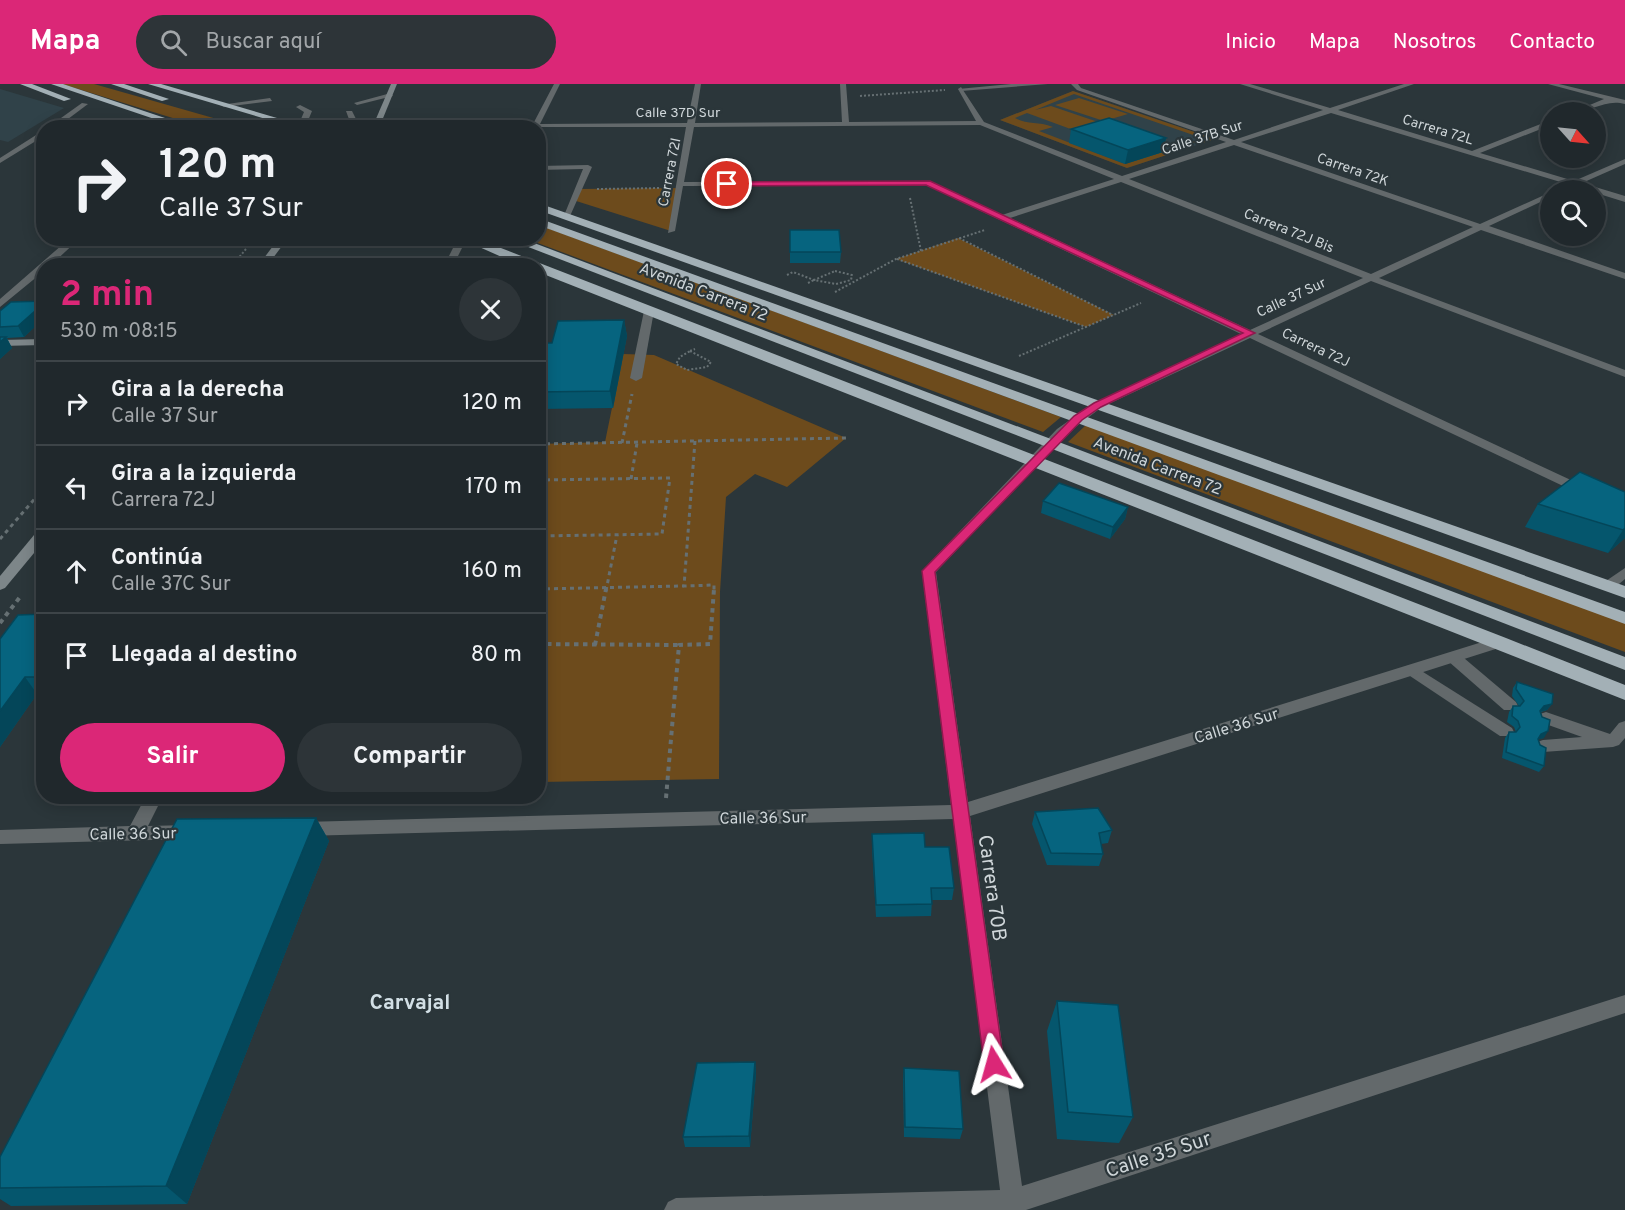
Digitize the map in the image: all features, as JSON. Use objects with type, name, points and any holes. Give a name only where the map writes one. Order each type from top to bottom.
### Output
[{"type":"highway","points":[[24,84],[94,108]]},
{"type":"highway","points":[[55,84],[166,120]]},
{"type":"highway","points":[[115,84],[176,102]]},
{"type":"highway","points":[[152,84],[279,120]]},
{"type":"highway","points":[[136,120],[138,111]]},
{"type":"highway","points":[[126,118],[133,120]]},
{"type":"highway","name":"Avenida Carrera 72","points":[[546,209],[1625,592]]},
{"type":"highway","name":"Avenida Carrera 72","points":[[546,224],[1625,618]]},
{"type":"highway","points":[[483,246],[513,258]]},
{"type":"highway","name":"Avenida Carrera 72","points":[[531,246],[1625,664]]},
{"type":"highway","points":[[546,271],[1500,642],[1625,693]]},
{"type":"highway","points":[[764,285],[808,318]]},
{"type":"highway","points":[[819,355],[857,393]]},
{"type":"street","points":[[378,120],[394,84]]},
{"type":"street","points":[[538,120],[557,84]]},
{"type":"street","name":"Carrera 72I","points":[[671,231],[698,84]]},
{"type":"street","points":[[843,84],[846,124]]},
{"type":"street","points":[[981,123],[961,89],[1045,84]]},
{"type":"street","name":"Carrera 72K","points":[[1074,84],[1079,89],[1625,276]]},
{"type":"street","name":"Carrera 72L","points":[[1243,84],[1561,180]]},
{"type":"street","name":"Calle 37B Sur","points":[[1007,220],[1122,179],[1412,84]]},
{"type":"street","points":[[1551,84],[1625,102]]},
{"type":"street","points":[[357,103],[391,95]]},
{"type":"street","points":[[1603,102],[1611,99]]},
{"type":"street","points":[[224,105],[270,100]]},
{"type":"street","points":[[61,120],[84,104]]},
{"type":"street","points":[[300,107],[308,111],[306,120]]},
{"type":"street","points":[[349,113],[353,120]]},
{"type":"street","name":"Calle 37D Sur","points":[[546,126],[981,123]]},
{"type":"street","name":"Carrera 72J Bis","points":[[981,123],[1369,277],[1625,374]]},
{"type":"street","points":[[1473,153],[1540,126]]},
{"type":"street","points":[[0,161],[36,137]]},
{"type":"street","points":[[0,146],[17,150]]},
{"type":"street","points":[[1583,180],[1625,161]]},
{"type":"street","points":[[546,168],[588,167],[566,216]]},
{"type":"street","points":[[681,186],[908,183]]},
{"type":"street","name":"Carrera 72J","points":[[908,183],[927,183],[1593,495]]},
{"type":"street","name":"Carrera 72L","points":[[1606,193],[1625,199]]},
{"type":"street","name":"Calle 37 Sur","points":[[928,571],[1050,445],[1078,418],[1098,405],[1540,199]]},
{"type":"street","points":[[53,258],[67,246]]},
{"type":"street","points":[[268,258],[278,246]]},
{"type":"street","points":[[0,304],[36,273]]},
{"type":"street","points":[[636,378],[649,311]]},
{"type":"street","points":[[0,343],[36,342]]},
{"type":"street","points":[[0,585],[36,542]]},
{"type":"street","name":"Carrera 70B","points":[[928,571],[1013,1205]]},
{"type":"street","points":[[1608,586],[1625,572]]},
{"type":"street","name":"Calle 36 Sur","points":[[288,829],[960,812],[1500,642]]},
{"type":"street","points":[[1453,657],[1510,706]]},
{"type":"street","points":[[1412,670],[1506,732]]},
{"type":"street","points":[[1546,718],[1613,741]]},
{"type":"street","points":[[1543,746],[1613,741],[1625,727]]},
{"type":"street","points":[[135,833],[151,804]]},
{"type":"street","name":"Calle 36 Sur","points":[[0,837],[206,832]]},
{"type":"street","name":"Calle 35 Sur","points":[[676,1210],[1013,1205],[1625,1004]]},
{"type":"path","points":[[845,97],[961,89]]},
{"type":"path","points":[[908,183],[921,251]]},
{"type":"path","points":[[578,189],[681,186]]},
{"type":"path","points":[[816,303],[896,259],[1007,220]]},
{"type":"path","points":[[958,238],[1114,315]]},
{"type":"path","points":[[239,258],[248,246]]},
{"type":"path","points":[[896,259],[1086,327]]},
{"type":"path","points":[[793,272],[835,285],[851,280],[852,275],[842,271],[833,271],[818,277]]},
{"type":"path","points":[[993,367],[1165,293]]},
{"type":"path","points":[[680,357],[676,364],[687,370],[707,367],[711,362],[682,348]]},
{"type":"path","points":[[622,443],[636,378]]},
{"type":"path","points":[[546,444],[846,438]]},
{"type":"path","points":[[684,586],[695,441]]},
{"type":"path","points":[[631,479],[637,443]]},
{"type":"path","points":[[546,480],[670,478],[662,534],[546,536]]},
{"type":"path","points":[[0,539],[36,497]]},
{"type":"path","points":[[595,645],[617,535]]},
{"type":"path","points":[[546,589],[714,585],[710,644],[546,644]]},
{"type":"path","points":[[665,820],[679,645]]},
{"type":"shaded area","points":[[62,84],[94,84],[220,120],[179,120]]},
{"type":"shaded area","points":[[0,89],[64,108],[44,120],[36,120],[36,125],[8,142],[0,140]]},
{"type":"shaded area","points":[[1073,91],[1215,139],[1127,168],[1000,120]]},
{"type":"shaded area","points":[[1073,91],[1215,139],[1199,144],[1192,142],[1202,138],[1074,94],[1035,110],[1051,106],[1101,123],[1076,131],[1027,113],[1015,118],[1024,122],[1053,127],[1039,131],[1125,164],[1184,145],[1191,147],[1127,168],[1000,120]]},
{"type":"shaded area","points":[[1079,98],[1128,114],[1104,121],[1055,105]]},
{"type":"shaded area","points":[[680,188],[671,231],[573,200],[578,189]]},
{"type":"shaded area","points":[[546,228],[1061,417],[1043,432],[546,246]]},
{"type":"shaded area","points":[[958,238],[1114,315],[1086,327],[896,259]]},
{"type":"shaded area","points":[[623,354],[654,355],[846,438],[787,487],[755,474],[726,497],[720,592],[719,779],[546,782],[546,444],[605,442]]},
{"type":"shaded area","points":[[1086,425],[1625,623],[1625,652],[1068,442]]},
{"type":"building","points":[[1109,118],[1166,138],[1128,150],[1071,129]]},
{"type":"building","points":[[790,230],[839,230],[841,252],[790,252]]},
{"type":"building","points":[[36,301],[36,310],[18,326],[0,327],[0,311],[11,302]]},
{"type":"building","points":[[624,320],[610,391],[546,392],[546,343],[552,343],[558,321]]},
{"type":"building","points":[[1580,472],[1625,492],[1625,528],[1623,530],[1538,504]]},
{"type":"building","points":[[1059,483],[1128,507],[1113,527],[1043,501]]},
{"type":"building","points":[[36,614],[36,677],[25,677],[0,711],[0,639],[18,615]]},
{"type":"building","points":[[1517,682],[1553,694],[1552,704],[1544,706],[1540,711],[1542,717],[1550,720],[1548,731],[1541,734],[1538,739],[1540,745],[1546,748],[1544,766],[1506,752],[1509,732],[1516,732],[1520,727],[1518,721],[1512,716],[1513,706],[1520,706],[1524,701],[1516,689]]},
{"type":"building","points":[[1098,808],[1112,830],[1099,833],[1103,854],[1051,853],[1035,812]]},
{"type":"building","points":[[316,818],[166,1186],[0,1188],[0,1157],[177,819]]},
{"type":"building","points":[[924,833],[925,847],[949,847],[954,888],[931,888],[932,904],[876,905],[872,834]]},
{"type":"building","points":[[1057,1001],[1118,1005],[1133,1117],[1068,1112]]},
{"type":"building","points":[[755,1062],[749,1136],[683,1137],[697,1063]]},
{"type":"building","points":[[904,1068],[959,1071],[963,1129],[905,1127]]},
{"type":"district","name":"Carvajal","points":[[410,1002]]},
{"type":"route","points":[[727,184],[927,183],[1250,333],[1098,405],[1078,418],[1061,432],[1035,462],[928,571],[994,1064]]}]
